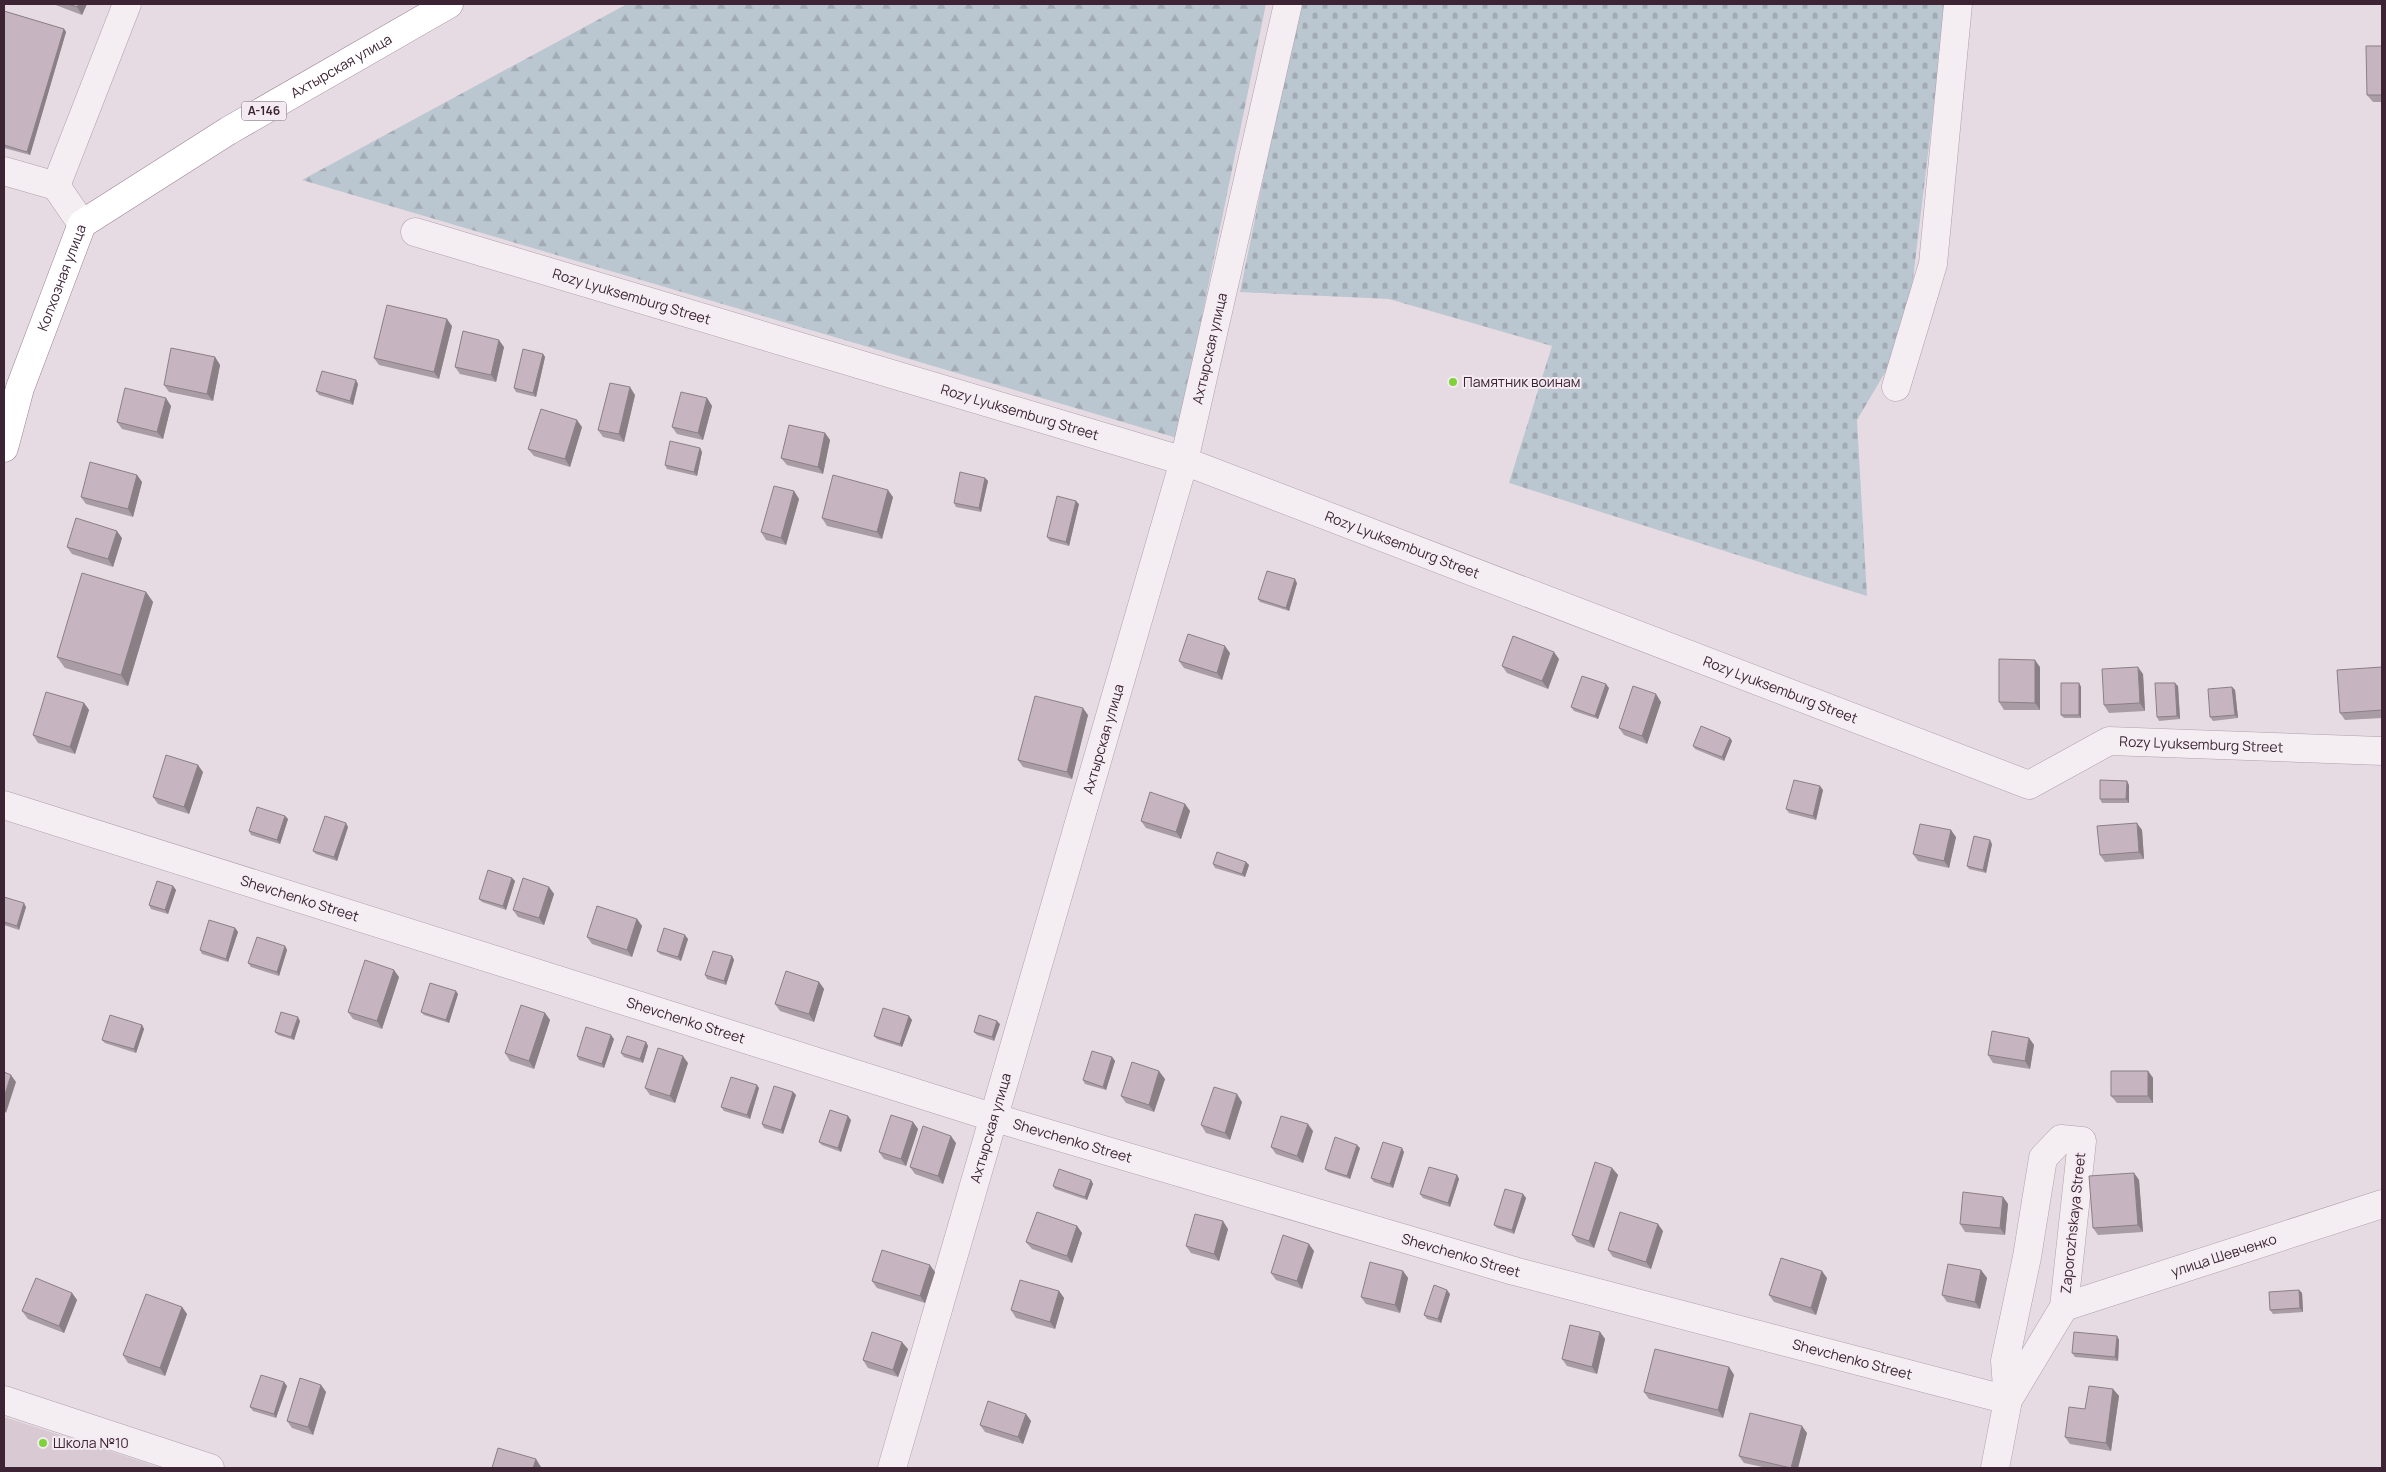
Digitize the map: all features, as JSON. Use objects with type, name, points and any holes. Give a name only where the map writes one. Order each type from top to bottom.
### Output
[{"type":"highway","name":"Ахтырская улица","points":[[82,224],[228,131],[449,4]]},
{"type":"highway","name":"Колхозная улица","points":[[4,448],[20,388],[82,224]]},
{"type":"street","points":[[4,171],[56,186],[127,4]]},
{"type":"street","name":"Ахтырская улица","points":[[892,1468],[992,1117],[1184,461],[1288,4]]},
{"type":"street","points":[[1896,387],[1933,264],[1958,4]]},
{"type":"street","name":"Колхозная улица","points":[[56,186],[82,224]]},
{"type":"street","name":"Rozy Lyuksemburg Street","points":[[415,232],[1184,461],[2029,785],[2109,741],[2382,751]]},
{"type":"street","name":"Shevchenko Street","points":[[4,805],[992,1117],[1514,1271],[2008,1400]]},
{"type":"street","name":"Zaporozhskaya Street","points":[[1995,1468],[2008,1400],[2005,1361],[2027,1258],[2044,1158],[2061,1139],[2082,1141],[2064,1307],[2008,1400]]},
{"type":"street","name":"улица Шевченко","points":[[2064,1307],[2382,1204]]},
{"type":"street","points":[[4,1400],[210,1468]]},
{"type":"shaded area","name":"Школа №10","points":[[4,1417],[162,1468],[4,1468]]},
{"type":"green space","points":[[627,4],[1266,4],[1177,438],[302,180]]},
{"type":"green space","points":[[1299,4],[1946,4],[1906,337],[1857,420],[1867,596],[1509,483],[1552,346],[1389,299],[1240,292]]},
{"type":"building","points":[[68,4],[79,4],[77,7]]},
{"type":"building","points":[[4,11],[64,29],[27,152],[4,145]]},
{"type":"building","points":[[2366,46],[2382,46],[2382,95],[2367,95]]},
{"type":"building","points":[[387,305],[447,319],[434,372],[374,358]]},
{"type":"building","points":[[463,331],[499,340],[491,375],[455,367]]},
{"type":"building","points":[[171,348],[215,357],[207,394],[164,385]]},
{"type":"building","points":[[523,349],[543,354],[533,393],[514,388]]},
{"type":"building","points":[[322,371],[356,380],[350,401],[316,391]]},
{"type":"building","points":[[610,383],[630,387],[619,434],[598,430]]},
{"type":"building","points":[[125,388],[166,398],[157,432],[117,422]]},
{"type":"building","points":[[681,392],[707,398],[698,433],[672,427]]},
{"type":"building","points":[[541,409],[577,420],[565,459],[528,449]]},
{"type":"building","points":[[789,425],[825,433],[818,467],[781,458]]},
{"type":"building","points":[[670,441],[700,448],[694,472],[665,465]]},
{"type":"building","points":[[90,462],[137,475],[128,509],[81,497]]},
{"type":"building","points":[[960,472],[985,478],[979,508],[954,503]]},
{"type":"building","points":[[833,475],[888,490],[877,532],[822,518]]},
{"type":"building","points":[[774,486],[794,491],[781,538],[761,532]]},
{"type":"building","points":[[1057,496],[1076,501],[1066,542],[1047,537]]},
{"type":"building","points":[[76,518],[117,531],[108,559],[67,547]]},
{"type":"building","points":[[1267,571],[1295,579],[1286,608],[1258,599]]},
{"type":"building","points":[[82,573],[146,592],[121,675],[57,657]]},
{"type":"building","points":[[1188,634],[1225,646],[1217,673],[1179,661]]},
{"type":"building","points":[[1513,636],[1554,652],[1542,681],[1502,666]]},
{"type":"building","points":[[1999,659],[2035,660],[2035,703],[1999,702]]},
{"type":"building","points":[[2138,667],[2140,703],[2104,705],[2102,669]]},
{"type":"building","points":[[2382,667],[2382,710],[2340,713],[2337,670]]},
{"type":"building","points":[[1582,676],[1606,684],[1595,716],[1571,707]]},
{"type":"building","points":[[2061,683],[2079,683],[2079,715],[2061,715]]},
{"type":"building","points":[[2155,683],[2175,683],[2177,716],[2157,717]]},
{"type":"building","points":[[1633,686],[1656,694],[1642,736],[1619,728]]},
{"type":"building","points":[[2232,687],[2235,715],[2210,717],[2208,689]]},
{"type":"building","points":[[46,692],[84,703],[70,747],[33,735]]},
{"type":"building","points":[[1035,696],[1083,708],[1067,772],[1018,760]]},
{"type":"building","points":[[1701,726],[1730,738],[1722,757],[1693,746]]},
{"type":"building","points":[[166,755],[198,765],[184,807],[153,797]]},
{"type":"building","points":[[1794,780],[1820,786],[1813,816],[1786,809]]},
{"type":"building","points":[[2100,780],[2127,781],[2126,799],[2100,799]]},
{"type":"building","points":[[1150,792],[1185,804],[1176,832],[1141,821]]},
{"type":"building","points":[[257,807],[285,816],[277,840],[249,831]]},
{"type":"building","points":[[325,816],[346,823],[334,857],[313,851]]},
{"type":"building","points":[[2137,823],[2139,852],[2100,855],[2097,826]]},
{"type":"building","points":[[1920,824],[1951,830],[1944,861],[1913,854]]},
{"type":"building","points":[[1974,836],[1990,840],[1983,870],[1967,866]]},
{"type":"building","points":[[1217,852],[1246,862],[1242,874],[1213,864]]},
{"type":"building","points":[[488,870],[512,878],[503,906],[479,899]]},
{"type":"building","points":[[523,878],[549,887],[539,918],[513,910]]},
{"type":"building","points":[[157,881],[173,886],[165,910],[149,905]]},
{"type":"building","points":[[4,897],[24,903],[17,926],[4,922]]},
{"type":"building","points":[[597,906],[637,919],[627,950],[587,937]]},
{"type":"building","points":[[209,920],[235,928],[226,959],[200,950]]},
{"type":"building","points":[[664,928],[685,935],[678,957],[657,951]]},
{"type":"building","points":[[257,937],[285,946],[277,972],[248,963]]},
{"type":"building","points":[[713,951],[732,956],[724,981],[705,975]]},
{"type":"building","points":[[365,960],[394,970],[377,1021],[348,1012]]},
{"type":"building","points":[[786,971],[819,982],[809,1014],[775,1004]]},
{"type":"building","points":[[430,983],[456,991],[446,1020],[421,1012]]},
{"type":"building","points":[[521,1005],[545,1013],[529,1061],[505,1053]]},
{"type":"building","points":[[883,1008],[909,1016],[900,1044],[874,1036]]},
{"type":"building","points":[[281,1012],[298,1017],[291,1037],[275,1032]]},
{"type":"building","points":[[110,1015],[142,1025],[134,1049],[102,1040]]},
{"type":"building","points":[[979,1015],[997,1021],[992,1037],[974,1032]]},
{"type":"building","points":[[586,1027],[611,1035],[602,1064],[577,1056]]},
{"type":"building","points":[[1992,1031],[2029,1038],[2025,1061],[1988,1055]]},
{"type":"building","points":[[627,1036],[646,1042],[640,1059],[621,1053]]},
{"type":"building","points":[[658,1048],[683,1056],[670,1096],[645,1088]]},
{"type":"building","points":[[1092,1051],[1112,1057],[1103,1087],[1083,1080]]},
{"type":"building","points":[[1132,1062],[1159,1071],[1149,1105],[1121,1096]]},
{"type":"building","points":[[2111,1071],[2148,1071],[2148,1096],[2111,1096]]},
{"type":"building","points":[[4,1072],[11,1075],[4,1097]]},
{"type":"building","points":[[731,1077],[757,1085],[747,1115],[721,1107]]},
{"type":"building","points":[[774,1086],[793,1092],[781,1130],[762,1124]]},
{"type":"building","points":[[1214,1087],[1237,1094],[1225,1133],[1201,1125]]},
{"type":"building","points":[[830,1110],[848,1116],[838,1148],[819,1142]]},
{"type":"building","points":[[891,1115],[913,1122],[901,1159],[879,1152]]},
{"type":"building","points":[[1281,1116],[1308,1124],[1297,1156],[1271,1147]]},
{"type":"building","points":[[923,1126],[951,1136],[938,1176],[910,1167]]},
{"type":"building","points":[[1335,1137],[1357,1145],[1347,1176],[1325,1169]]},
{"type":"building","points":[[1383,1142],[1402,1148],[1390,1184],[1371,1178]]},
{"type":"building","points":[[1595,1162],[1612,1168],[1589,1241],[1572,1235]]},
{"type":"building","points":[[1429,1167],[1457,1175],[1448,1203],[1420,1194]]},
{"type":"building","points":[[1059,1169],[1091,1180],[1085,1197],[1053,1186]]},
{"type":"building","points":[[2134,1173],[2138,1225],[2093,1228],[2089,1176]]},
{"type":"building","points":[[1505,1189],[1523,1194],[1512,1230],[1494,1225]]},
{"type":"building","points":[[1963,1192],[2003,1197],[2000,1228],[1960,1224]]},
{"type":"building","points":[[1037,1212],[1077,1226],[1067,1256],[1026,1242]]},
{"type":"building","points":[[1620,1212],[1658,1224],[1646,1262],[1608,1250]]},
{"type":"building","points":[[1195,1214],[1223,1221],[1214,1254],[1186,1246]]},
{"type":"building","points":[[1283,1235],[1309,1244],[1297,1281],[1271,1273]]},
{"type":"building","points":[[882,1250],[930,1265],[920,1296],[872,1281]]},
{"type":"building","points":[[1781,1258],[1822,1271],[1811,1308],[1769,1295]]},
{"type":"building","points":[[1370,1262],[1403,1271],[1395,1305],[1361,1297]]},
{"type":"building","points":[[1948,1264],[1981,1270],[1975,1302],[1942,1295]]},
{"type":"building","points":[[36,1278],[72,1293],[59,1326],[22,1311]]},
{"type":"building","points":[[1020,1280],[1059,1291],[1050,1322],[1011,1310]]},
{"type":"building","points":[[1434,1285],[1447,1290],[1438,1319],[1424,1315]]},
{"type":"building","points":[[2299,1290],[2300,1308],[2270,1310],[2269,1292]]},
{"type":"building","points":[[146,1294],[182,1307],[160,1368],[123,1355]]},
{"type":"building","points":[[1570,1325],[1600,1332],[1592,1367],[1562,1359]]},
{"type":"building","points":[[872,1332],[902,1342],[893,1370],[863,1360]]},
{"type":"building","points":[[2074,1332],[2117,1336],[2115,1357],[2072,1353]]},
{"type":"building","points":[[1655,1349],[1729,1367],[1718,1410],[1644,1392]]},
{"type":"building","points":[[261,1375],[284,1382],[274,1414],[250,1407]]},
{"type":"building","points":[[300,1378],[321,1385],[308,1427],[287,1421]]},
{"type":"building","points":[[2089,1386],[2113,1389],[2106,1443],[2065,1437],[2069,1407],[2085,1409]]},
{"type":"building","points":[[988,1401],[1026,1414],[1018,1437],[980,1425]]},
{"type":"building","points":[[1750,1413],[1802,1426],[1791,1468],[1739,1456]]},
{"type":"building","points":[[498,1448],[536,1459],[533,1468],[492,1468]]},
{"type":"place","name":"Памятник воинам","points":[[1453,382]]},
{"type":"place","name":"Школа №10","points":[[43,1443]]}]
